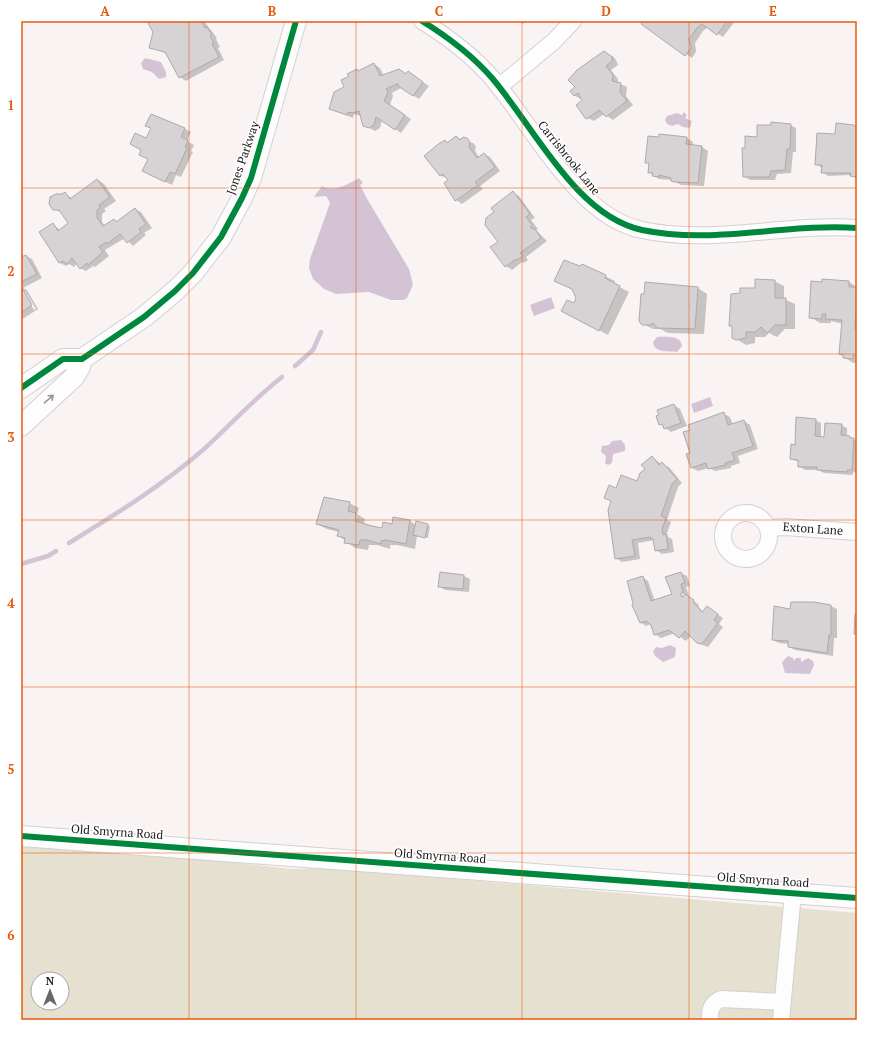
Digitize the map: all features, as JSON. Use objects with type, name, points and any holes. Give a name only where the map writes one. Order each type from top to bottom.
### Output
[{"type":"street","name":"Jones Parkway","points":[[82,359],[144,317],[175,291],[193,273],[220,237],[242,198],[251,178],[296,21]]},
{"type":"street","name":"Carrisbrook Lane","points":[[422,21],[463,49],[499,87],[566,176],[589,202],[614,219],[641,230],[667,234],[701,235],[812,227],[857,228]]},
{"type":"street","points":[[499,87],[554,40],[573,21]]},
{"type":"street","points":[[21,388],[63,359],[82,359],[80,367],[74,377],[21,426]]},
{"type":"street","name":"Exton Lane","points":[[768,528],[785,527],[857,532]]},
{"type":"street","name":"Old Smyrna Road","points":[[21,836],[857,898]]},
{"type":"street","points":[[781,1020],[793,893]]},
{"type":"street","points":[[710,1020],[710,1009],[721,999],[783,1002]]},
{"type":"shaded area","points":[[145,58],[161,62],[166,72],[166,77],[159,79],[152,72],[143,69],[141,63]]},
{"type":"shaded area","points":[[684,112],[687,115],[685,118],[692,121],[690,128],[683,127],[678,124],[672,126],[667,124],[665,120],[667,116],[677,113],[682,115]]},
{"type":"shaded area","points":[[359,178],[363,183],[360,185],[366,197],[409,269],[413,285],[407,298],[403,300],[391,300],[369,292],[336,294],[324,289],[313,279],[309,268],[310,259],[330,203],[326,196],[314,197],[322,186],[331,189],[336,188],[346,185]]},
{"type":"shaded area","points":[[551,297],[555,308],[534,316],[530,305]]},
{"type":"shaded area","points":[[657,337],[676,338],[681,342],[682,346],[677,352],[659,350],[654,346],[653,342]]},
{"type":"shaded area","points":[[710,397],[713,406],[694,413],[691,404]]},
{"type":"shaded area","points":[[621,440],[625,445],[625,451],[613,454],[612,463],[608,465],[605,463],[606,456],[601,452],[602,446],[609,445],[612,441]]},
{"type":"shaded area","points":[[670,645],[676,648],[675,657],[663,662],[655,656],[653,651],[656,647],[662,648]]},
{"type":"shaded area","points":[[788,656],[793,658],[794,661],[796,658],[801,658],[801,662],[808,658],[813,661],[814,665],[810,674],[785,673],[782,662]]},
{"type":"shaded area","points":[[21,845],[189,857],[291,869],[323,868],[857,913],[857,1020],[21,1020]]},
{"type":"building","points":[[152,21],[201,21],[212,35],[210,36],[214,43],[212,44],[219,57],[179,78],[165,52],[149,48],[153,32],[148,23]]},
{"type":"building","points":[[643,21],[727,21],[717,35],[702,24],[697,28],[689,39],[691,48],[685,56],[641,24]]},
{"type":"building","points":[[604,51],[612,57],[612,61],[606,66],[613,75],[612,81],[621,83],[620,92],[627,101],[606,117],[599,110],[587,119],[576,105],[582,100],[578,93],[574,96],[570,91],[575,87],[568,80],[577,70]]},
{"type":"building","points":[[374,63],[380,76],[399,69],[406,74],[408,71],[423,82],[413,96],[397,84],[386,89],[388,92],[384,101],[405,115],[395,130],[376,117],[374,125],[369,128],[363,126],[359,111],[353,113],[348,112],[347,115],[329,109],[334,92],[344,87],[341,80],[349,76],[347,74],[357,69],[358,71]]},
{"type":"building","points":[[151,114],[185,128],[181,137],[188,140],[185,147],[187,148],[175,174],[170,172],[165,182],[142,171],[148,159],[139,155],[141,150],[130,144],[135,133],[146,138],[151,128],[145,126]]},
{"type":"building","points":[[771,122],[791,124],[790,149],[787,149],[785,170],[771,171],[769,177],[743,177],[742,148],[745,148],[745,136],[757,137],[757,125],[771,125]]},
{"type":"building","points":[[836,123],[854,125],[857,128],[857,177],[850,176],[851,173],[821,173],[822,165],[815,165],[817,133],[835,134]]},
{"type":"building","points":[[659,134],[687,137],[686,144],[702,146],[698,183],[674,182],[671,181],[671,178],[659,175],[659,177],[652,176],[653,173],[648,173],[649,163],[645,163],[648,136],[659,137]]},
{"type":"building","points":[[456,136],[460,140],[463,137],[467,138],[470,142],[469,147],[477,158],[484,153],[495,167],[475,182],[478,185],[455,201],[444,183],[448,180],[443,174],[440,176],[424,156],[445,140],[447,143]]},
{"type":"building","points":[[97,179],[110,197],[99,205],[100,208],[97,210],[97,218],[103,226],[114,219],[116,222],[135,208],[146,224],[139,229],[141,232],[127,243],[120,234],[107,244],[106,242],[99,247],[103,252],[88,265],[87,263],[80,269],[72,258],[67,264],[63,261],[59,263],[39,232],[53,223],[58,231],[68,223],[59,210],[53,210],[49,204],[50,197],[65,192],[70,199]]},
{"type":"building","points":[[513,191],[530,214],[526,217],[532,225],[530,227],[532,229],[534,228],[541,238],[520,253],[523,256],[505,267],[490,247],[498,242],[485,225],[486,218],[494,212],[491,208]]},
{"type":"building","points":[[26,255],[37,274],[21,282],[21,257]]},
{"type":"building","points":[[564,260],[580,266],[582,264],[606,275],[605,278],[620,286],[599,331],[561,311],[567,300],[574,303],[576,298],[572,289],[554,281]]},
{"type":"building","points":[[755,279],[775,280],[775,298],[786,298],[786,325],[775,325],[767,333],[761,327],[755,332],[746,332],[746,338],[736,340],[732,338],[732,326],[729,326],[731,294],[740,293],[740,288],[755,288]]},
{"type":"building","points":[[822,279],[849,281],[849,287],[857,287],[855,329],[857,329],[857,356],[853,355],[853,359],[843,358],[843,355],[839,354],[842,320],[825,319],[826,314],[822,314],[822,319],[809,318],[811,281],[822,282]]},
{"type":"building","points":[[645,282],[698,287],[695,329],[657,328],[653,323],[650,325],[642,325],[639,321],[641,294],[644,294]]},
{"type":"building","points":[[21,286],[32,305],[21,313]]},
{"type":"building","points":[[674,404],[681,423],[664,429],[662,424],[659,425],[656,416],[659,415],[657,410]]},
{"type":"building","points":[[724,412],[728,425],[744,420],[753,446],[732,453],[735,460],[725,463],[726,465],[708,469],[706,463],[691,468],[686,454],[690,453],[683,432],[690,430],[688,425]]},
{"type":"building","points":[[796,417],[816,419],[815,436],[824,437],[825,423],[842,424],[841,435],[854,438],[852,470],[847,470],[847,472],[817,470],[817,467],[798,467],[798,460],[790,459],[791,444],[795,445]]},
{"type":"building","points":[[652,456],[659,465],[662,462],[677,479],[672,484],[661,516],[666,518],[662,529],[663,535],[666,534],[668,549],[655,551],[653,539],[651,539],[651,537],[632,540],[635,556],[615,559],[608,510],[611,501],[604,498],[609,485],[616,488],[621,475],[637,481],[640,473],[645,469],[641,465]]},
{"type":"building","points":[[324,497],[350,502],[348,511],[356,513],[355,521],[372,526],[382,528],[383,522],[392,524],[393,517],[410,520],[406,544],[386,540],[381,541],[381,544],[367,540],[360,540],[359,545],[344,543],[345,538],[337,536],[339,530],[316,524]]},
{"type":"building","points":[[416,521],[428,524],[425,538],[413,535]]},
{"type":"building","points":[[440,572],[464,575],[463,589],[438,587]]},
{"type":"building","points":[[681,572],[685,583],[681,584],[683,593],[681,593],[681,596],[683,597],[685,594],[694,600],[693,602],[702,612],[707,606],[718,614],[714,620],[718,623],[702,644],[697,643],[685,631],[679,638],[669,630],[654,635],[651,625],[646,621],[640,623],[632,605],[633,603],[627,581],[643,576],[651,601],[672,594],[665,577]]},
{"type":"building","points":[[791,602],[814,602],[831,605],[831,635],[829,635],[827,653],[788,647],[788,641],[772,640],[774,606],[790,609]]},
{"type":"building","points":[[855,614],[857,614],[857,634],[854,634]]},
{"type":"waterway","points":[[295,366],[313,350],[321,332]]},
{"type":"waterway","points":[[69,543],[122,510],[172,475],[204,449],[252,403],[282,377]]},
{"type":"waterway","points":[[21,564],[48,556],[56,551]]},
{"type":"cycle path","points":[[21,388],[63,359],[82,359],[144,317],[175,291],[193,273],[221,237],[251,178],[296,21]]},
{"type":"cycle path","points":[[422,21],[459,47],[492,78],[558,167],[577,189],[597,207],[618,221],[642,230],[669,234],[696,235],[723,235],[803,228],[857,228]]},
{"type":"cycle path","points":[[21,836],[857,898]]}]
